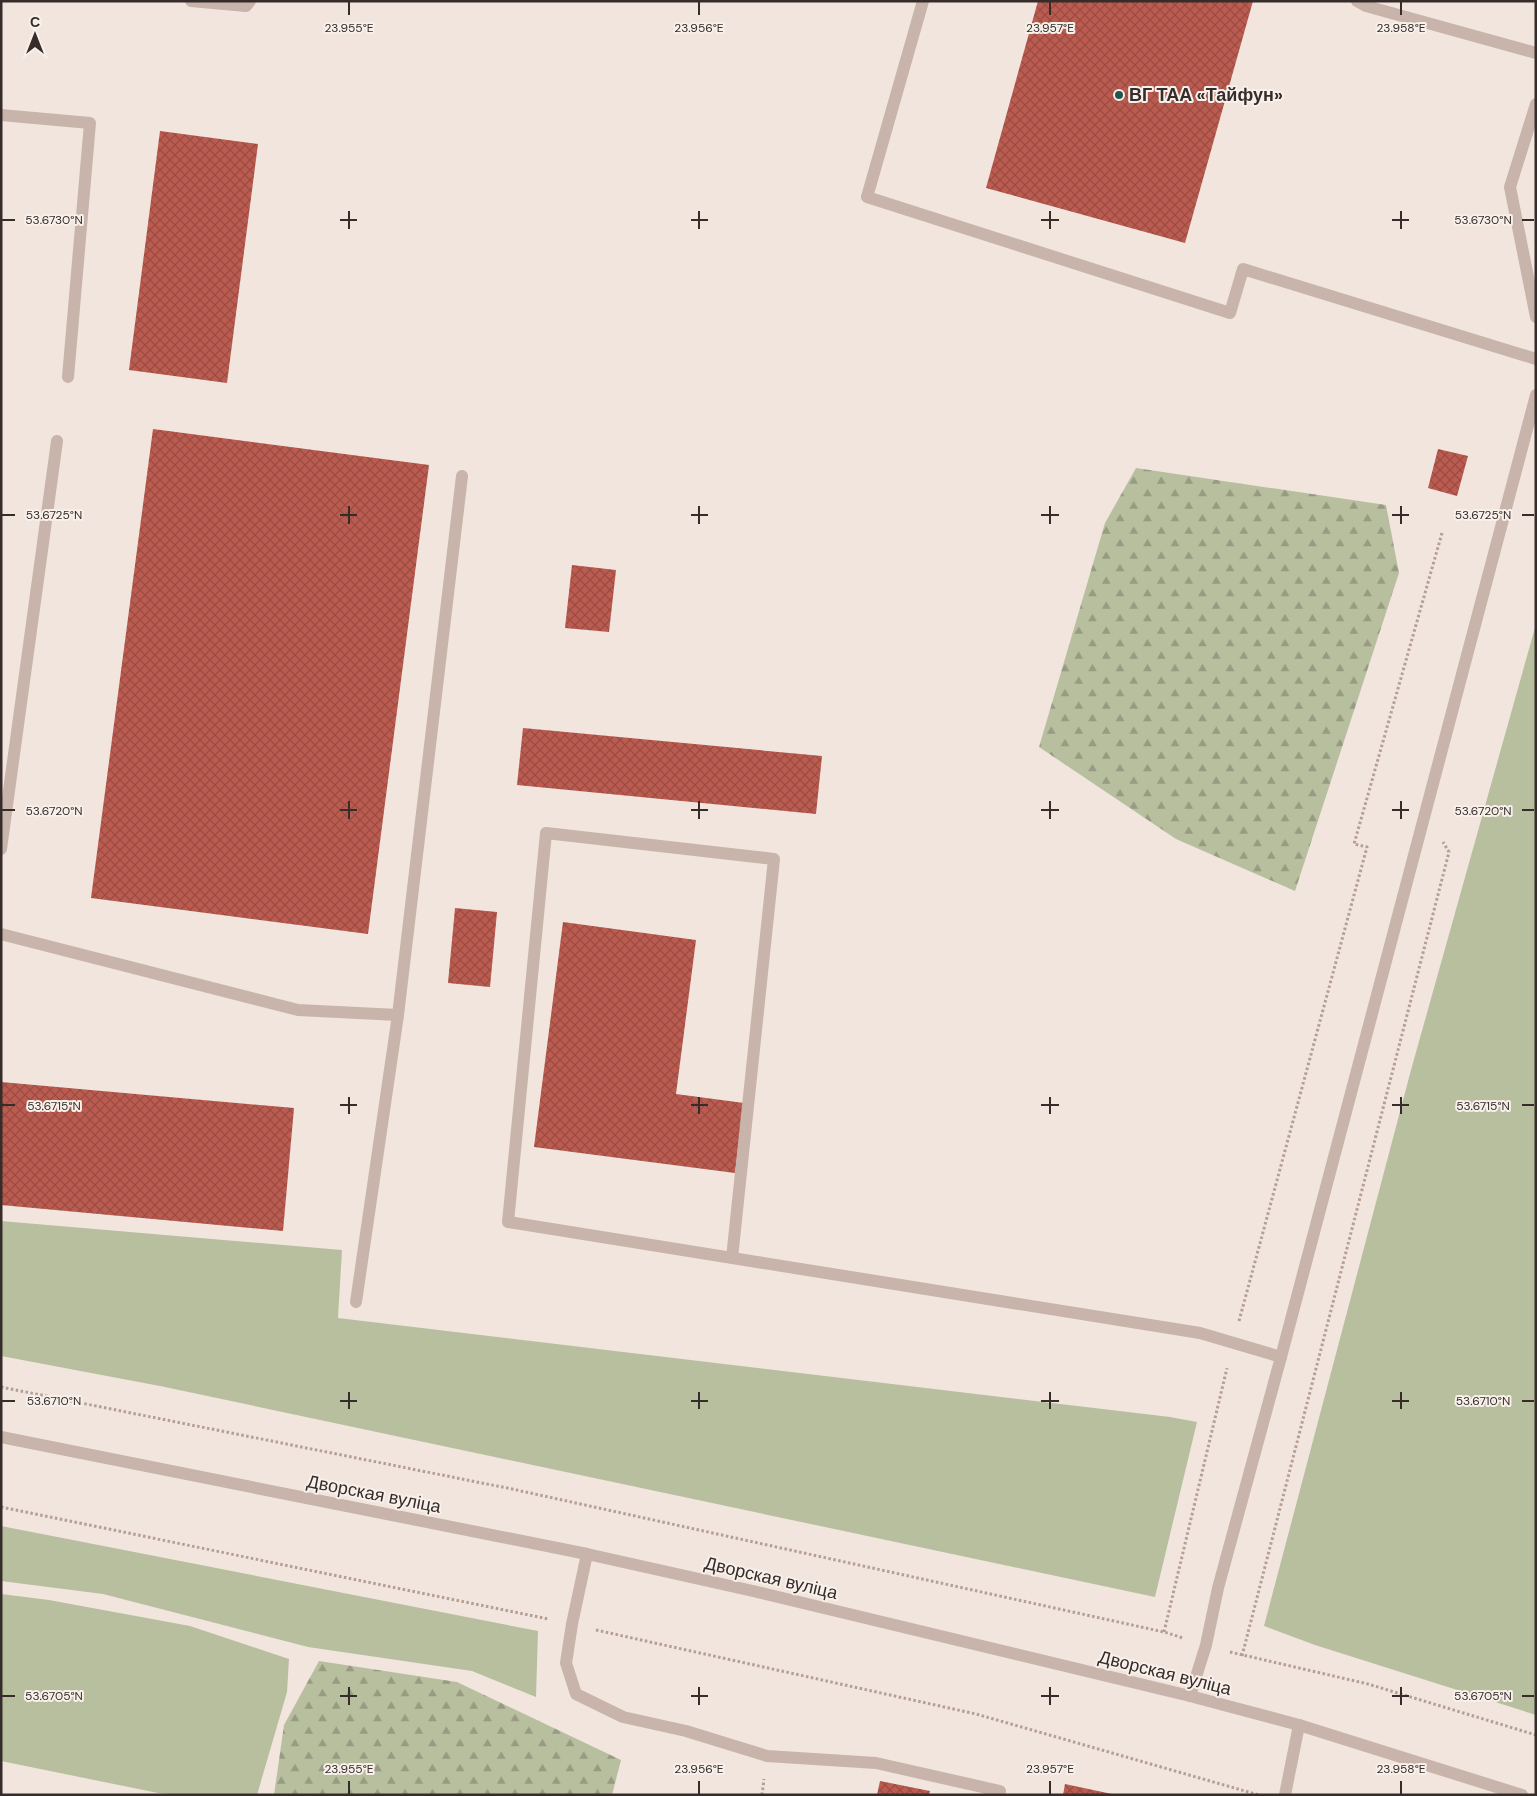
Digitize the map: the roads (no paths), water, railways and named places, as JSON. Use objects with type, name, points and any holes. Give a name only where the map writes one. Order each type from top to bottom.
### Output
[{"type":"street","points":[[191,1],[246,6],[250,1]]},
{"type":"street","points":[[923,1],[867,197],[1230,313],[1243,269],[1536,359]]},
{"type":"street","points":[[1357,1],[1366,6],[1536,53]]},
{"type":"street","points":[[1536,104],[1510,187],[1536,317]]},
{"type":"street","points":[[1,115],[90,123],[68,377]]},
{"type":"street","points":[[1190,1696],[1206,1645],[1218,1588],[1536,395]]},
{"type":"street","points":[[1,849],[57,441]]},
{"type":"street","points":[[356,1302],[398,1014],[462,476]]},
{"type":"street","points":[[732,1258],[774,859],[546,833],[508,1222],[732,1258],[1200,1333],[1281,1357]]},
{"type":"street","points":[[1,934],[298,1010],[398,1014]]},
{"type":"street","name":"Дворская вуліца","points":[[1,1437],[587,1554],[753,1591],[1190,1696],[1298,1725],[1522,1795]]},
{"type":"street","points":[[587,1554],[572,1624],[566,1664],[576,1694],[622,1717],[686,1731],[767,1756],[876,1763],[1000,1791],[999,1795]]},
{"type":"street","points":[[1285,1795],[1298,1725]]},
{"type":"place","name":"ВГ ТАА «Тайфун»","points":[[1119,95]]}]
